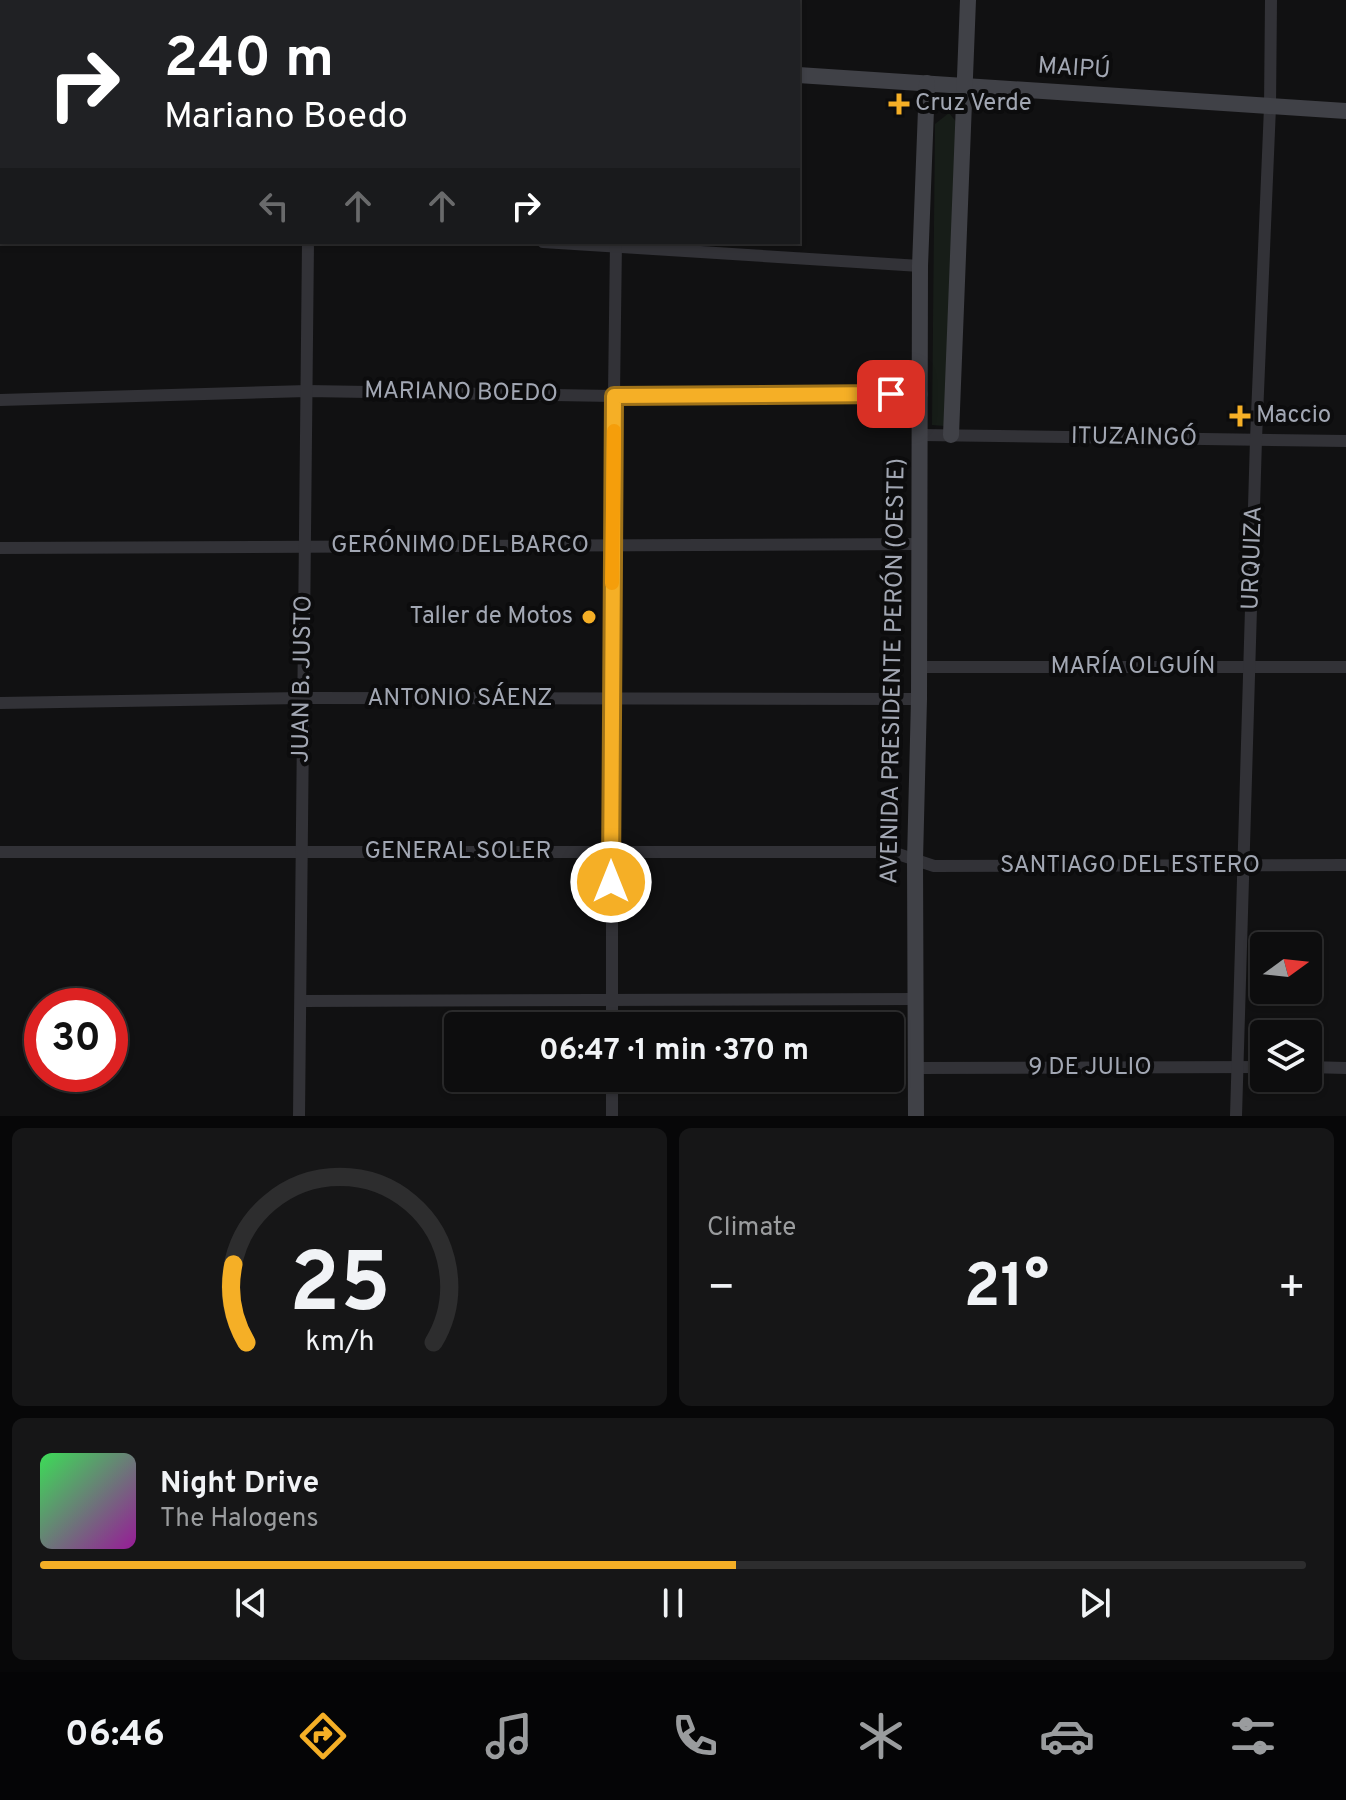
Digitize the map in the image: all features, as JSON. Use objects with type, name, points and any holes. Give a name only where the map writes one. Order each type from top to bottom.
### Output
[{"type":"main road","points":[[951,435],[968,0]]},
{"type":"main road","name":"MAIPÚ","points":[[800,75],[1346,111]]},
{"type":"main road","name":"AVENIDA PRESIDENTE PERÓN (OESTE)","points":[[916,1116],[915,860],[922,394],[920,266],[927,83]]},
{"type":"street","name":"URQUIZA","points":[[1236,1116],[1271,0]]},
{"type":"street","points":[[927,102],[965,104]]},
{"type":"street","name":"JUAN B. JUSTO","points":[[299,1116],[308,244]]},
{"type":"street","points":[[611,1012],[616,244],[920,266]]},
{"type":"street","name":"MARIANO BOEDO","points":[[0,400],[307,391],[614,396],[922,394]]},
{"type":"street","name":"ITUZAINGÓ","points":[[921,435],[1346,441]]},
{"type":"street","name":"GERÓNIMO DEL BARCO","points":[[0,548],[921,544]]},
{"type":"street","name":"MARÍA OLGUÍN","points":[[920,667],[1346,667]]},
{"type":"street","name":"ANTONIO SÁENZ","points":[[0,703],[303,698],[919,699]]},
{"type":"street","name":"GENERAL SOLER","points":[[0,852],[892,852],[915,860]]},
{"type":"street","name":"SANTIAGO DEL ESTERO","points":[[915,860],[934,866],[1346,865]]},
{"type":"street","points":[[302,1001],[917,999]]},
{"type":"street","name":"9 DE JULIO","points":[[917,1068],[1250,1067]]},
{"type":"street","points":[[1322,1067],[1346,1068]]},
{"type":"street","points":[[612,1092],[612,1116]]},
{"type":"shaded area","points":[[949,113],[958,124],[944,426],[932,425],[935,124]]},
{"type":"slow traffic","points":[[612,583],[614,431]]},
{"type":"place","name":"Cruz Verde","points":[[899,104]]},
{"type":"place","name":"Maccio","points":[[1240,416]]},
{"type":"place","name":"Taller de Motos","points":[[589,617]]},
{"type":"route","points":[[611,882],[614,396],[891,394]]}]
